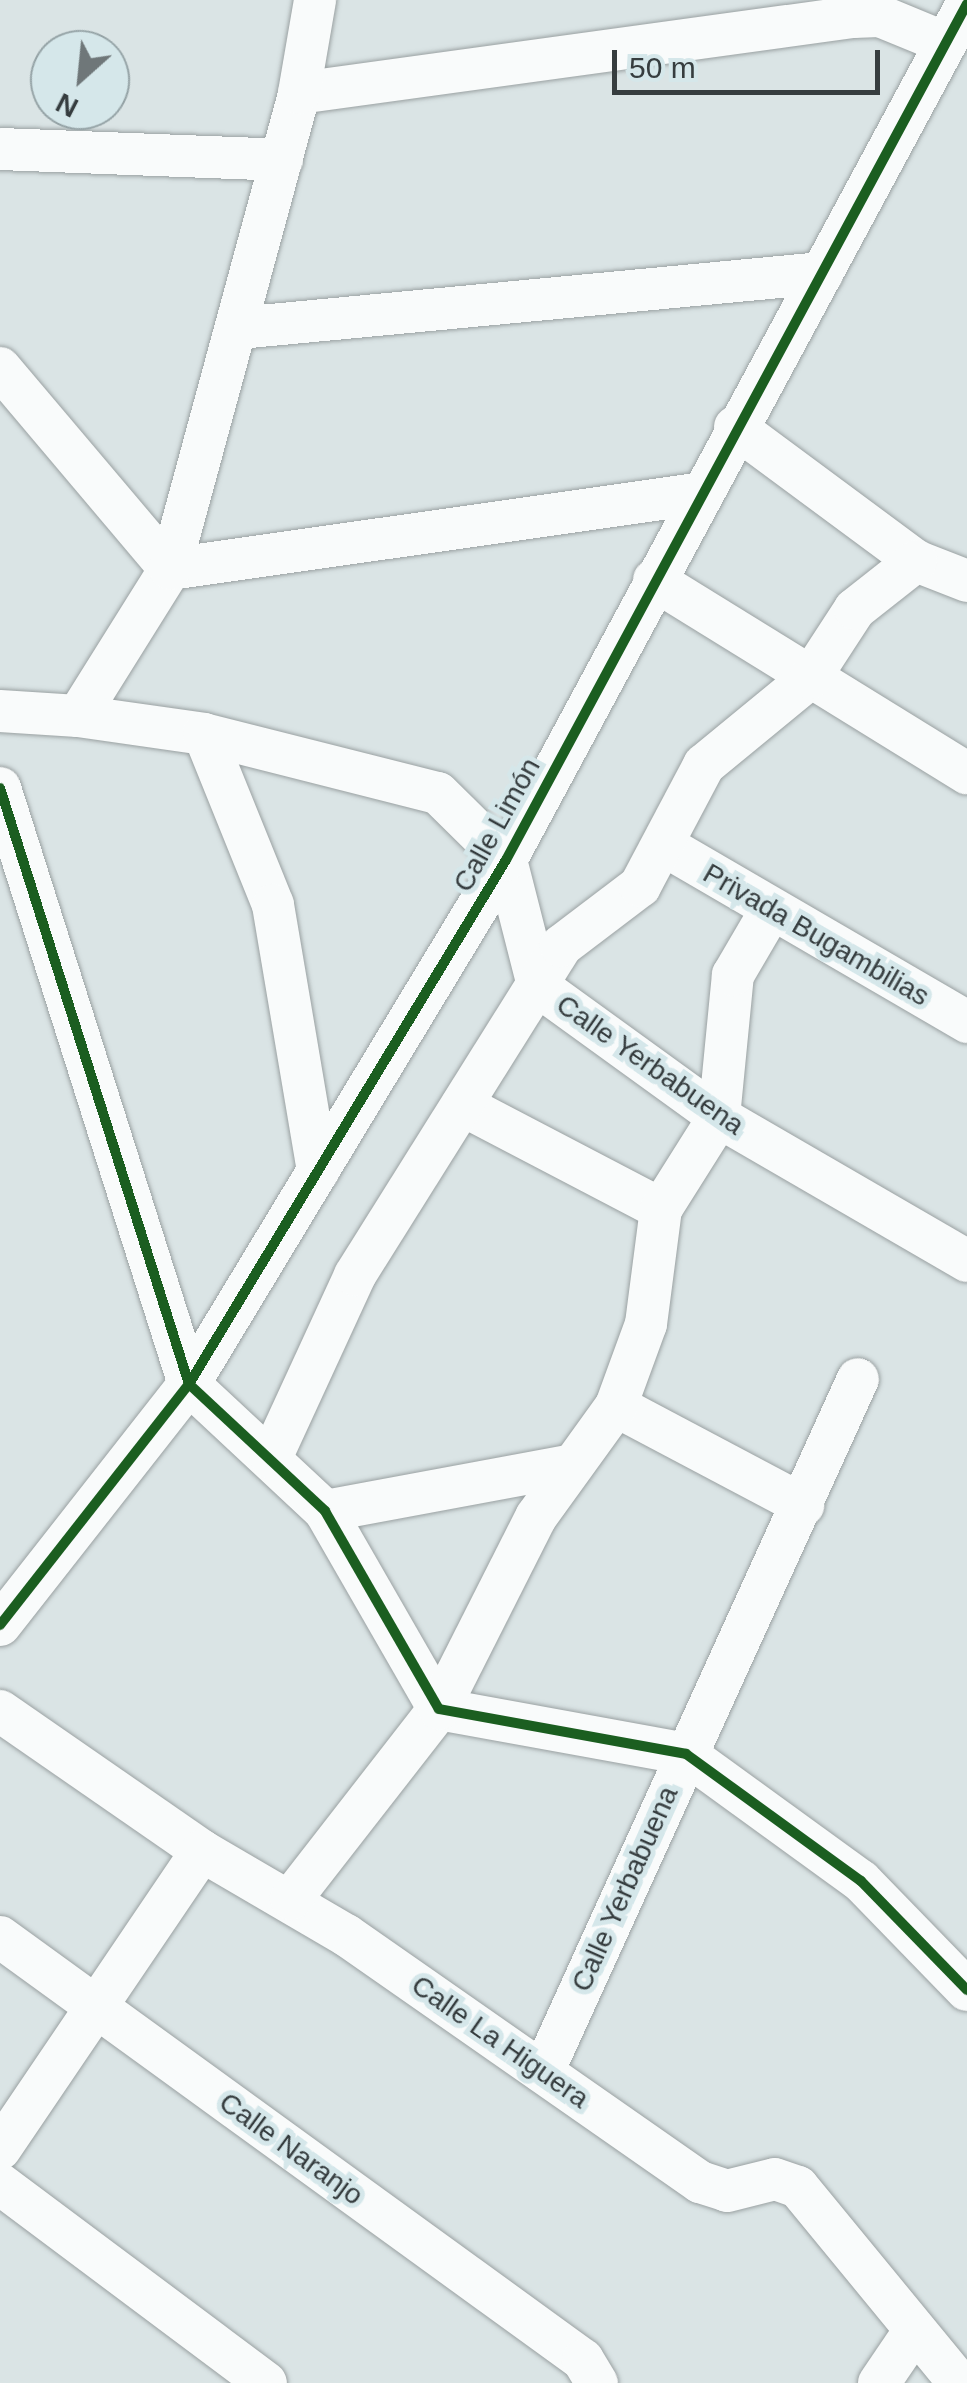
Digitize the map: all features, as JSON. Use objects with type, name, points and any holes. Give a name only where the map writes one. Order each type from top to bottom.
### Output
[{"type":"street","points":[[78,716],[170,569],[239,328],[300,93],[315,0]]},
{"type":"street","name":"Calle Limón","points":[[3,1607],[189,1384],[506,860],[696,494],[967,4]]},
{"type":"street","points":[[300,93],[852,17],[880,16],[943,42]]},
{"type":"street","points":[[0,149],[282,160]]},
{"type":"street","points":[[239,328],[822,272]]},
{"type":"street","points":[[0,368],[170,569]]},
{"type":"street","points":[[735,427],[916,561],[967,581]]},
{"type":"street","points":[[170,569],[696,494]]},
{"type":"street","points":[[271,1458],[354,1275],[561,946],[620,907],[665,846],[704,765],[810,678],[854,609],[916,561]]},
{"type":"street","points":[[654,580],[967,773]]},
{"type":"street","points":[[0,711],[78,716],[204,734],[438,792],[506,860]]},
{"type":"street","points":[[204,734],[273,904],[318,1172]]},
{"type":"street","points":[[0,788],[189,1384],[325,1511],[440,1709],[686,1754],[860,1880],[967,1990]]},
{"type":"street","name":"Privada Bugambilias","points":[[665,846],[967,1022]]},
{"type":"street","name":"Calle Yerbabuena","points":[[506,860],[538,986],[719,1117],[967,1261]]},
{"type":"street","points":[[290,1898],[440,1709],[568,1466],[616,1406],[646,1324],[662,1209],[719,1117],[733,975],[771,910]]},
{"type":"street","points":[[462,1105],[662,1209]]},
{"type":"street","name":"Calle Yerbabuena","points":[[544,2072],[858,1379]]},
{"type":"street","points":[[616,1406],[803,1505]]},
{"type":"street","points":[[325,1511],[568,1466]]},
{"type":"street","name":"Calle La Higuera","points":[[0,1711],[202,1851],[290,1898],[700,2182],[727,2191],[775,2179],[798,2188],[913,2333],[959,2383]]},
{"type":"street","points":[[0,2149],[202,1851]]},
{"type":"street","name":"Calle Naranjo","points":[[0,1937],[590,2372]]},
{"type":"street","points":[[0,2184],[266,2383]]},
{"type":"street","points":[[879,2383],[913,2333]]},
{"type":"cycle path","points":[[0,1625],[189,1384],[506,860],[967,4]]},
{"type":"cycle path","points":[[0,788],[189,1384],[325,1511],[439,1709],[686,1754],[861,1881],[967,1990]]}]
